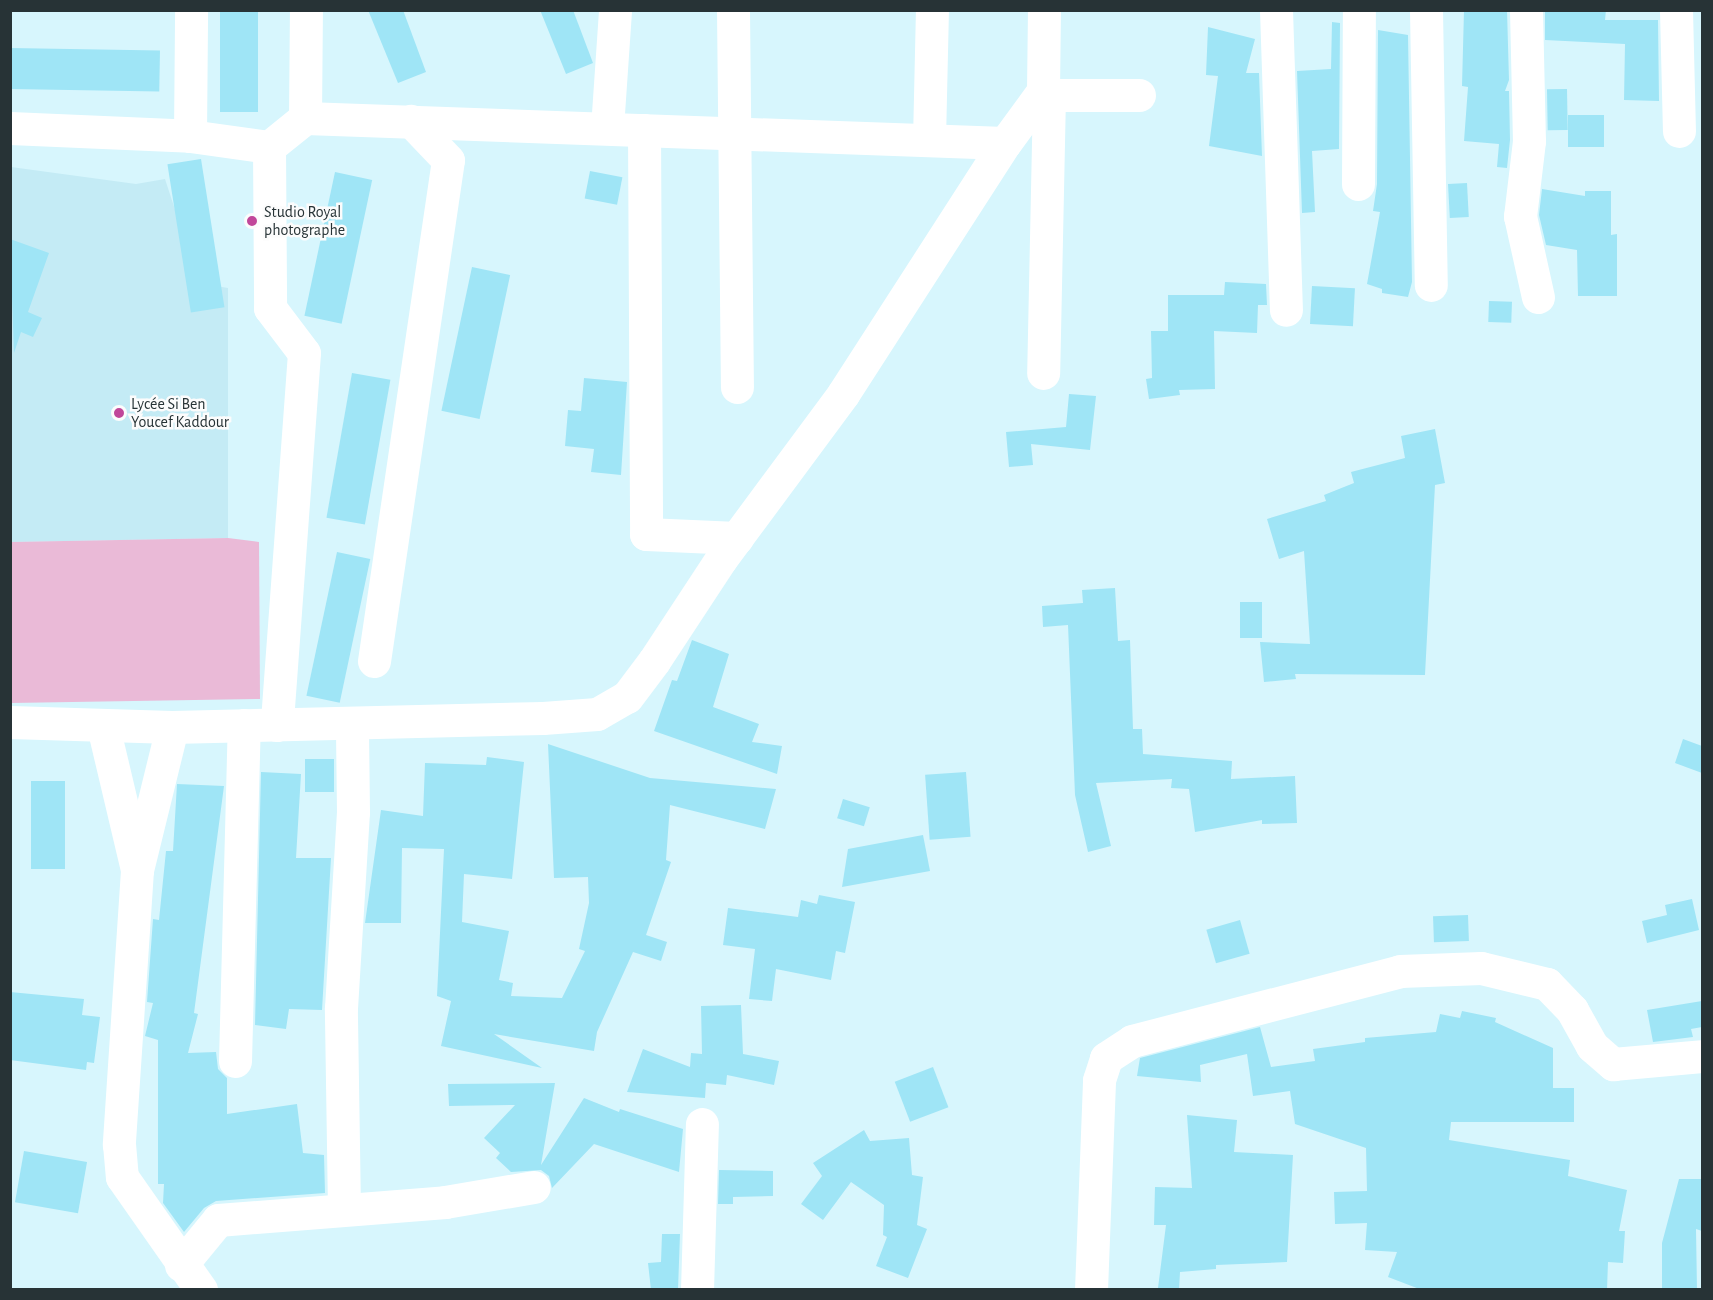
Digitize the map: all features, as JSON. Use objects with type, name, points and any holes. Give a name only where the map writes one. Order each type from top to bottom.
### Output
[{"type":"street","points":[[190,136],[191,10]]},
{"type":"street","points":[[305,117],[306,10]]},
{"type":"street","points":[[607,128],[615,10]]},
{"type":"street","points":[[733,10],[737,387]]},
{"type":"street","points":[[929,140],[932,10]]},
{"type":"street","points":[[1043,373],[1046,93],[1044,10]]},
{"type":"street","points":[[1276,10],[1286,310]]},
{"type":"street","points":[[1358,184],[1359,10]]},
{"type":"street","points":[[1426,10],[1431,285]]},
{"type":"street","points":[[1527,10],[1529,141],[1520,216],[1538,297]]},
{"type":"street","points":[[1676,10],[1679,132]]},
{"type":"street","points":[[1046,93],[1139,95]]},
{"type":"street","points":[[10,722],[172,727],[352,725],[597,714],[627,697],[737,538],[843,394],[1005,143],[1046,93]]},
{"type":"street","points":[[10,128],[190,136],[269,147],[305,117],[1005,143]]},
{"type":"street","points":[[374,661],[448,160],[411,121]]},
{"type":"street","points":[[644,130],[646,534],[737,538]]},
{"type":"street","points":[[269,147],[270,308],[304,353],[277,725]]},
{"type":"street","points":[[235,1061],[244,725]]},
{"type":"street","points":[[344,1209],[341,1008],[353,812],[352,725]]},
{"type":"street","points":[[103,726],[137,870]]},
{"type":"street","points":[[172,727],[137,870],[119,1144],[122,1177],[191,1277]]},
{"type":"street","points":[[1091,1290],[1099,1080],[1106,1058],[1132,1041],[1400,971],[1472,967],[1510,972],[1548,984],[1572,1010],[1592,1047],[1613,1064],[1702,1056]]},
{"type":"street","points":[[697,1290],[702,1124]]},
{"type":"street","points":[[191,1277],[218,1220],[445,1202],[534,1187]]},
{"type":"shaded area","name":"Lycée Si Ben Youcef Kaddour","points":[[11,167],[136,184],[165,179],[199,283],[228,288],[228,538],[11,542]]},
{"type":"shaded area","points":[[228,538],[259,542],[260,699],[11,703],[11,542]]},
{"type":"building","points":[[220,10],[258,10],[258,112],[220,112]]},
{"type":"building","points":[[368,10],[403,10],[426,72],[398,83]]},
{"type":"building","points":[[540,10],[573,10],[593,63],[566,74]]},
{"type":"building","points":[[1464,10],[1507,10],[1509,80],[1505,91],[1509,91],[1510,140],[1507,168],[1497,167],[1499,144],[1464,141],[1468,87],[1462,86]]},
{"type":"building","points":[[1545,10],[1606,10],[1605,20],[1658,20],[1659,101],[1624,100],[1625,44],[1545,40]]},
{"type":"building","points":[[1332,22],[1340,23],[1339,149],[1312,151],[1315,212],[1302,213],[1297,71],[1331,69]]},
{"type":"building","points":[[1208,27],[1255,39],[1246,73],[1259,73],[1262,156],[1209,146],[1218,76],[1206,75]]},
{"type":"building","points":[[1378,30],[1408,35],[1412,282],[1408,297],[1382,293],[1382,289],[1367,284],[1380,212],[1373,211],[1377,184]]},
{"type":"building","points":[[10,48],[160,51],[159,92],[10,89]]},
{"type":"building","points":[[1547,89],[1567,89],[1568,130],[1548,130]]},
{"type":"building","points":[[1568,115],[1604,115],[1604,147],[1568,147]]},
{"type":"building","points":[[201,159],[224,307],[191,312],[167,164]]},
{"type":"building","points":[[590,171],[622,177],[617,205],[585,198]]},
{"type":"building","points":[[335,172],[372,180],[342,324],[304,316]]},
{"type":"building","points":[[1467,183],[1469,217],[1450,218],[1448,184]]},
{"type":"building","points":[[1542,189],[1585,196],[1585,191],[1611,191],[1611,235],[1617,234],[1617,296],[1578,296],[1577,250],[1546,245],[1539,215]]},
{"type":"building","points":[[10,239],[49,253],[28,312],[42,318],[33,337],[21,332],[14,353]]},
{"type":"building","points":[[472,267],[510,275],[480,419],[441,411]]},
{"type":"building","points":[[1225,282],[1266,284],[1267,305],[1258,305],[1257,333],[1214,331],[1215,389],[1179,390],[1180,395],[1149,399],[1146,379],[1152,378],[1151,331],[1168,331],[1168,295],[1224,295]]},
{"type":"building","points":[[1312,286],[1355,288],[1353,326],[1310,324]]},
{"type":"building","points":[[1489,301],[1512,302],[1511,323],[1488,322]]},
{"type":"building","points":[[352,373],[390,380],[365,525],[326,518]]},
{"type":"building","points":[[584,378],[627,382],[621,475],[591,472],[594,449],[565,446],[568,410],[581,411]]},
{"type":"building","points":[[1069,394],[1096,396],[1090,450],[1031,444],[1033,465],[1009,467],[1006,432],[1066,427]]},
{"type":"building","points":[[1435,429],[1445,483],[1435,485],[1425,675],[1295,674],[1296,679],[1264,682],[1260,642],[1310,644],[1304,551],[1279,559],[1267,519],[1326,501],[1324,495],[1354,483],[1351,472],[1405,458],[1401,436]]},
{"type":"building","points":[[337,552],[370,559],[340,703],[306,696]]},
{"type":"building","points":[[1115,588],[1118,641],[1130,640],[1133,729],[1142,729],[1143,754],[1232,761],[1231,779],[1295,776],[1297,823],[1262,824],[1262,820],[1195,832],[1189,789],[1171,788],[1172,779],[1096,783],[1111,846],[1088,852],[1075,795],[1068,625],[1043,627],[1042,606],[1083,603],[1082,590]]},
{"type":"building","points":[[1240,602],[1262,602],[1262,638],[1240,638]]},
{"type":"building","points":[[692,640],[729,654],[713,707],[759,724],[752,742],[782,746],[777,774],[654,731],[672,680],[677,681]]},
{"type":"building","points":[[1683,739],[1702,746],[1702,773],[1675,763]]},
{"type":"building","points":[[548,744],[650,778],[776,789],[765,829],[670,805],[666,860],[671,862],[646,935],[667,942],[661,961],[633,952],[597,1032],[594,1051],[494,1034],[542,1068],[441,1046],[451,1001],[437,996],[444,849],[402,848],[401,923],[365,923],[381,810],[423,816],[425,763],[486,765],[487,757],[524,762],[512,879],[464,874],[462,922],[509,931],[499,980],[513,983],[511,996],[562,998],[585,951],[579,949],[589,903],[588,877],[554,878]]},
{"type":"building","points":[[305,759],[334,759],[334,792],[305,792]]},
{"type":"building","points":[[261,772],[301,774],[296,858],[331,858],[322,1010],[289,1009],[286,1029],[255,1025]]},
{"type":"building","points":[[966,772],[971,837],[930,840],[925,775]]},
{"type":"building","points":[[31,781],[65,781],[65,869],[31,869]]},
{"type":"building","points":[[177,784],[224,786],[194,1013],[198,1014],[188,1053],[216,1052],[218,1069],[227,1078],[227,1114],[297,1104],[303,1153],[324,1155],[325,1193],[216,1201],[204,1208],[184,1232],[163,1203],[164,1184],[158,1184],[158,1040],[145,1036],[153,1003],[147,1002],[153,919],[159,920],[166,851],[173,851]]},
{"type":"building","points":[[843,799],[870,807],[864,826],[837,818]]},
{"type":"building","points":[[923,835],[930,871],[842,887],[848,849]]},
{"type":"building","points":[[819,895],[855,902],[845,953],[836,951],[831,980],[776,969],[772,1001],[749,999],[755,949],[723,945],[728,908],[798,917],[801,900],[817,904]]},
{"type":"building","points":[[1692,899],[1699,930],[1647,943],[1642,921],[1667,915],[1665,905]]},
{"type":"building","points":[[1468,915],[1469,941],[1434,942],[1433,916]]},
{"type":"building","points":[[1240,920],[1250,954],[1216,963],[1206,930]]},
{"type":"building","points":[[10,992],[84,999],[82,1015],[100,1017],[94,1063],[87,1062],[86,1070],[10,1060]]},
{"type":"building","points":[[1702,1001],[1702,1027],[1691,1029],[1693,1037],[1653,1042],[1647,1010]]},
{"type":"building","points":[[741,1005],[743,1054],[779,1061],[774,1085],[727,1075],[726,1085],[706,1083],[705,1098],[627,1092],[643,1049],[690,1067],[691,1053],[702,1054],[701,1006]]},
{"type":"building","points":[[1462,1011],[1496,1018],[1495,1022],[1553,1048],[1553,1088],[1574,1088],[1574,1122],[1451,1122],[1449,1140],[1570,1160],[1568,1176],[1627,1190],[1619,1231],[1625,1231],[1623,1263],[1608,1262],[1607,1290],[1422,1290],[1388,1277],[1397,1252],[1365,1250],[1367,1223],[1335,1224],[1334,1192],[1367,1191],[1366,1148],[1295,1124],[1290,1091],[1253,1096],[1247,1054],[1200,1065],[1201,1082],[1137,1076],[1140,1058],[1260,1027],[1271,1067],[1315,1061],[1313,1049],[1365,1042],[1365,1038],[1436,1032],[1440,1014],[1460,1018]]},
{"type":"building","points":[[933,1067],[948,1107],[910,1122],[895,1082]]},
{"type":"building","points":[[555,1083],[541,1165],[584,1098],[619,1112],[620,1109],[683,1129],[679,1172],[594,1144],[552,1188],[549,1176],[541,1170],[511,1172],[496,1158],[500,1153],[484,1138],[515,1105],[449,1106],[448,1084]]},
{"type":"building","points":[[1187,1115],[1237,1120],[1234,1152],[1293,1155],[1287,1262],[1216,1265],[1216,1269],[1180,1272],[1179,1290],[1158,1288],[1166,1225],[1154,1225],[1155,1187],[1192,1188]]},
{"type":"building","points":[[864,1130],[870,1141],[909,1138],[912,1175],[923,1177],[917,1225],[927,1229],[908,1278],[876,1266],[887,1237],[883,1235],[884,1205],[851,1182],[823,1220],[801,1204],[822,1176],[813,1163]]},
{"type":"building","points":[[24,1151],[87,1162],[78,1213],[15,1202]]},
{"type":"building","points":[[719,1170],[773,1171],[773,1196],[733,1197],[733,1204],[718,1204]]},
{"type":"building","points":[[1679,1179],[1702,1179],[1702,1231],[1696,1229],[1697,1290],[1662,1290],[1662,1243]]},
{"type":"building","points":[[662,1234],[680,1234],[678,1290],[651,1290],[648,1263],[661,1262]]},
{"type":"place","name":"Studio Royal photographe","points":[[252,221]]},
{"type":"place","name":"Lycée Si Ben Youcef Kaddour","points":[[119,413]]}]
